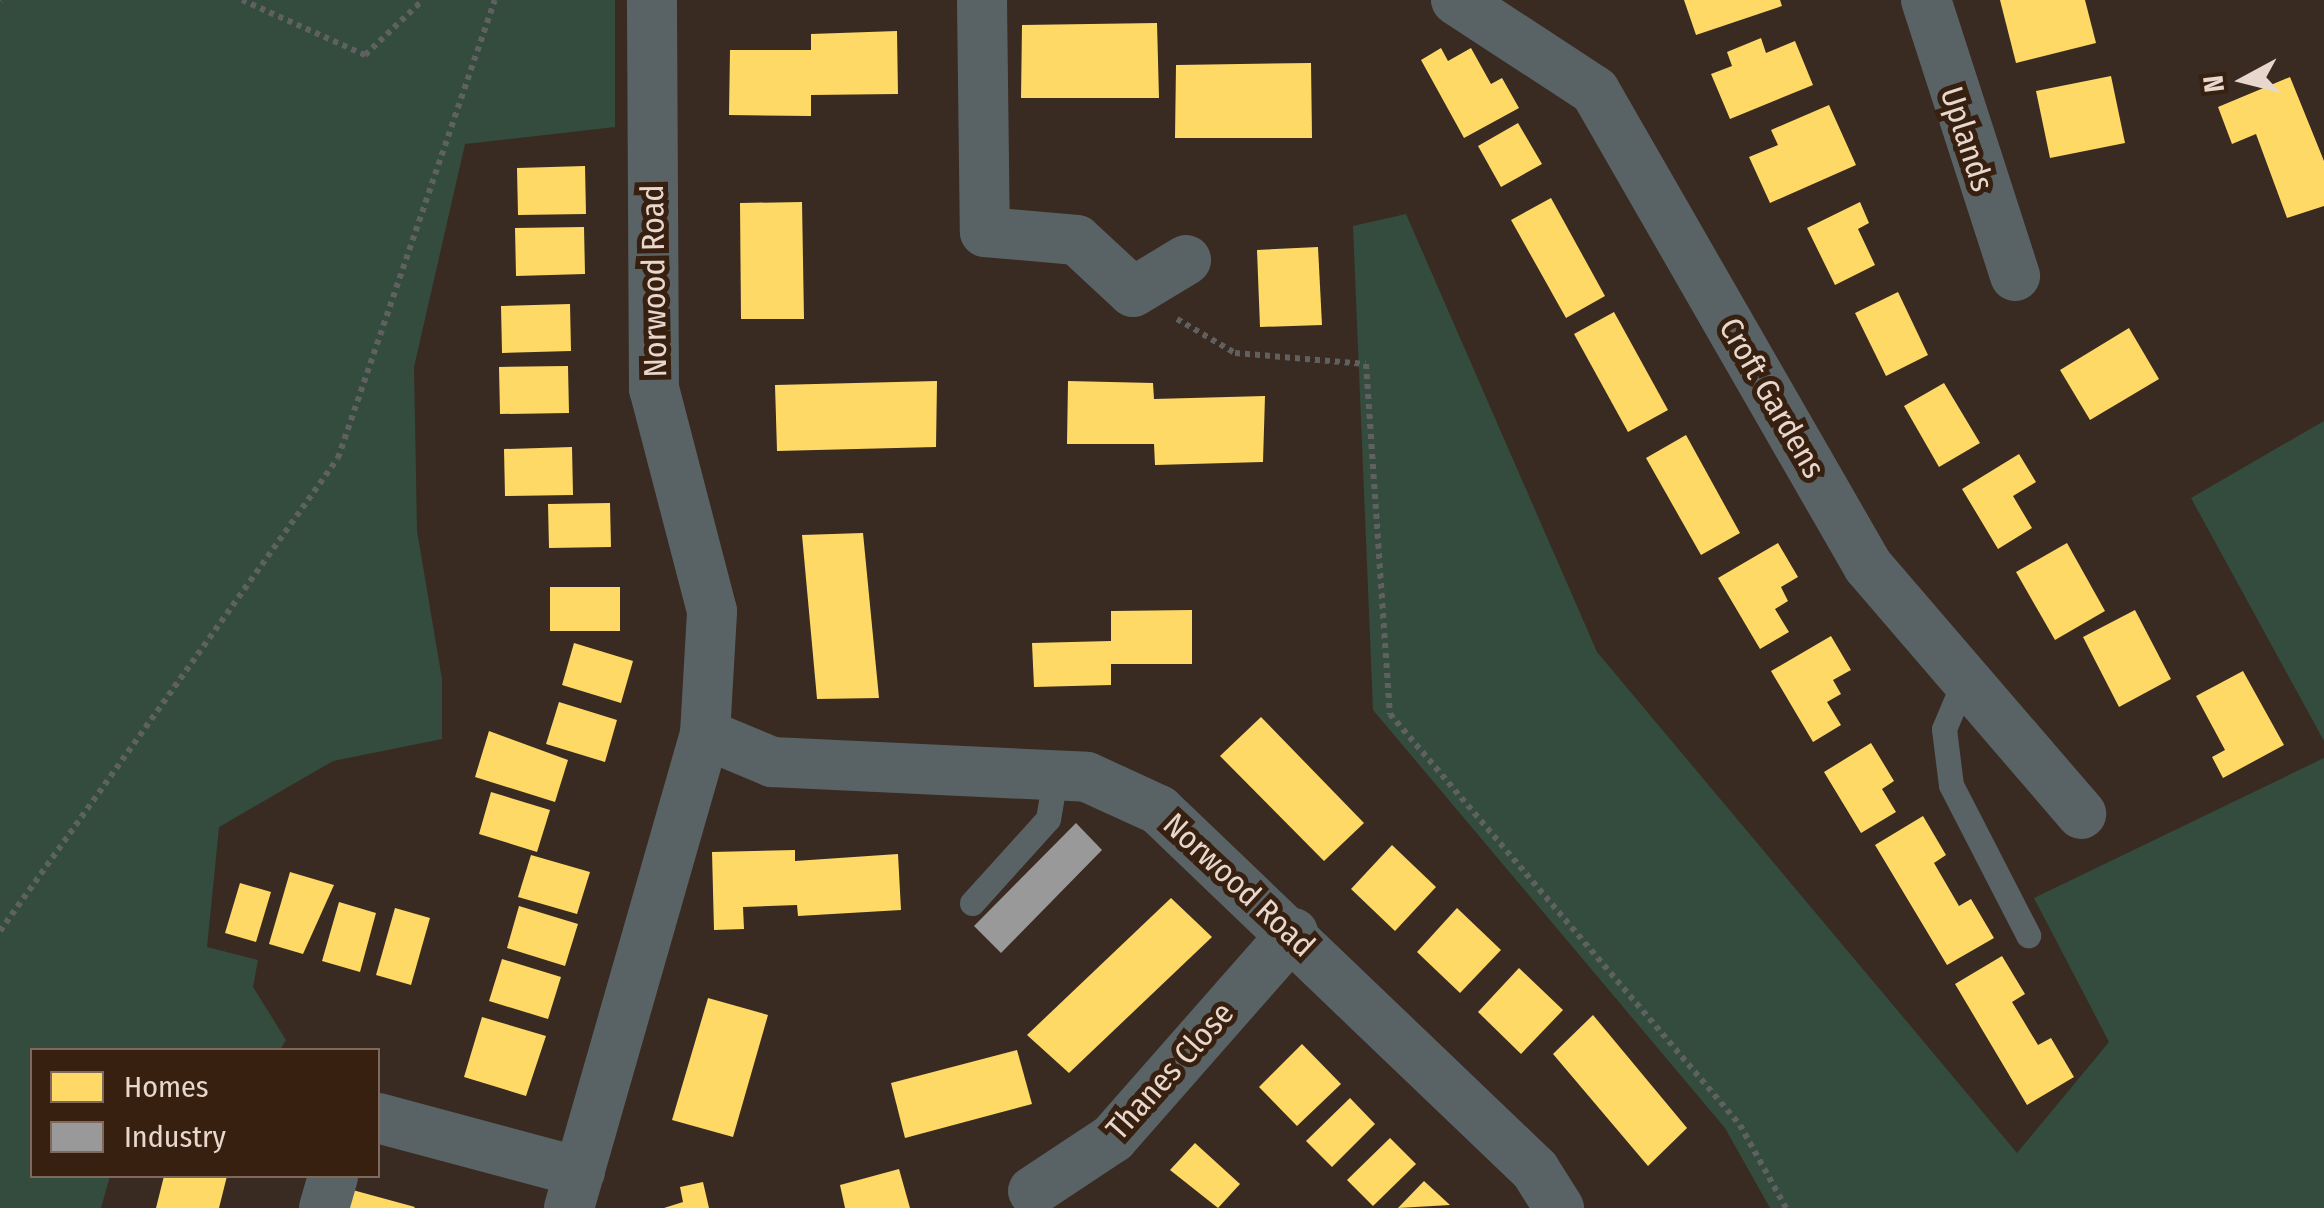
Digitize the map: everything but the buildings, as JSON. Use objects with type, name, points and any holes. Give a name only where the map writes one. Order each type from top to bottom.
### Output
[{"type":"street","name":"Norwood Road","points":[[575,1190],[705,734],[712,611],[654,389],[652,0]]},
{"type":"street","points":[[982,0],[985,232],[1077,240],[1134,292],[1186,260]]},
{"type":"street","name":"Uplands","points":[[1926,0],[2015,276]]},
{"type":"street","name":"Croft Gardens","points":[[1481,5],[1595,91],[1868,566],[2081,814]]},
{"type":"street","name":"Norwood Road","points":[[705,734],[772,762],[1056,772],[1159,810],[1294,933],[1535,1170],[1559,1208]]},
{"type":"street","name":"Thanes Close","points":[[1029,1200],[1114,1138],[1294,933]]},
{"type":"street","points":[[380,1119],[575,1190]]},
{"type":"street","points":[[324,1208],[332,1178]]},
{"type":"lane","points":[[1965,679],[1944,729],[1951,785],[2028,935]]},
{"type":"lane","points":[[972,903],[1048,819],[1056,772]]},
{"type":"path","points":[[242,0],[364,55],[423,0]]},
{"type":"path","points":[[0,930],[338,458],[495,0]]},
{"type":"path","points":[[1134,292],[1235,353],[1366,364],[1390,714],[1740,1125],[1786,1208]]},
{"type":"green space","points":[[0,0],[615,0],[615,127],[465,144],[414,367],[417,531],[442,679],[442,739],[333,761],[219,827],[207,947],[258,960],[253,987],[286,1040],[281,1048],[30,1048],[30,1178],[109,1178],[101,1208],[0,1208]]},
{"type":"green space","points":[[1406,214],[1597,652],[2017,1153],[2109,1042],[2034,898],[2324,758],[2324,1208],[1770,1208],[1725,1128],[1373,710],[1353,226]]},
{"type":"green space","points":[[2324,421],[2324,741],[2191,498]]}]
